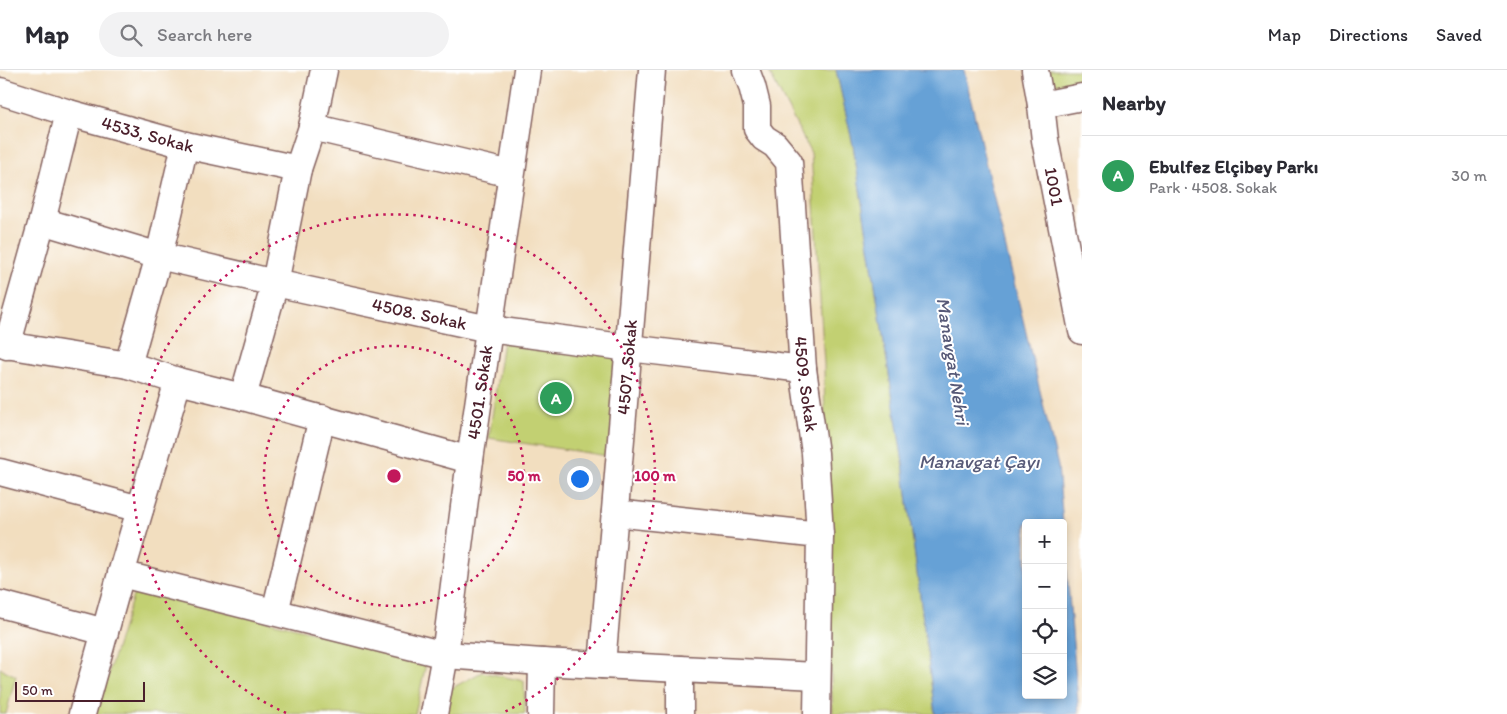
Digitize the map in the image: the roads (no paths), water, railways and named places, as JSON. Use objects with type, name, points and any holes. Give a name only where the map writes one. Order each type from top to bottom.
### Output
[{"type":"street","points":[[243,397],[275,283],[298,168],[312,127],[324,70]]},
{"type":"street","name":"4501. Sokak","points":[[434,714],[445,655],[470,460],[527,70]]},
{"type":"street","name":"4507. Sokak","points":[[602,665],[652,70]]},
{"type":"street","name":"4509. Sokak","points":[[746,70],[757,106],[757,129],[764,138],[775,145],[789,162],[803,369],[815,453],[820,535],[817,714]]},
{"type":"street","name":"1001","points":[[1035,70],[1045,140],[1082,331]]},
{"type":"street","name":"4533, Sokak","points":[[0,90],[69,113],[185,145],[298,168]]},
{"type":"street","points":[[1041,105],[1082,97]]},
{"type":"street","points":[[69,113],[42,221],[4,345],[128,365],[178,381],[322,418],[470,460]]},
{"type":"street","points":[[312,127],[511,174]]},
{"type":"street","points":[[128,365],[159,256],[185,145]]},
{"type":"street","name":"4508. Sokak","points":[[42,221],[159,256],[275,283],[489,328],[629,348],[803,369]]},
{"type":"street","points":[[82,714],[178,381]]},
{"type":"street","points":[[275,612],[322,418]]},
{"type":"street","points":[[0,472],[140,508]]},
{"type":"street","points":[[615,513],[820,535]]},
{"type":"street","points":[[121,574],[445,655],[542,662],[817,676]]},
{"type":"street","points":[[0,604],[105,632]]},
{"type":"street","points":[[542,662],[542,714]]},
{"type":"street","points":[[680,669],[680,714]]},
{"type":"water","name":"Manavgat Çayı","points":[[836,70],[964,70],[1058,466],[1063,519],[1022,519],[1022,699],[1067,699],[1067,572],[1079,714],[935,714],[903,463],[853,145]]},
{"type":"place","name":"Ebulfez Elçibey Parkı","points":[[556,398]]},
{"type":"water label","name":"Manavgat Nehri","points":[[953,361]]}]
